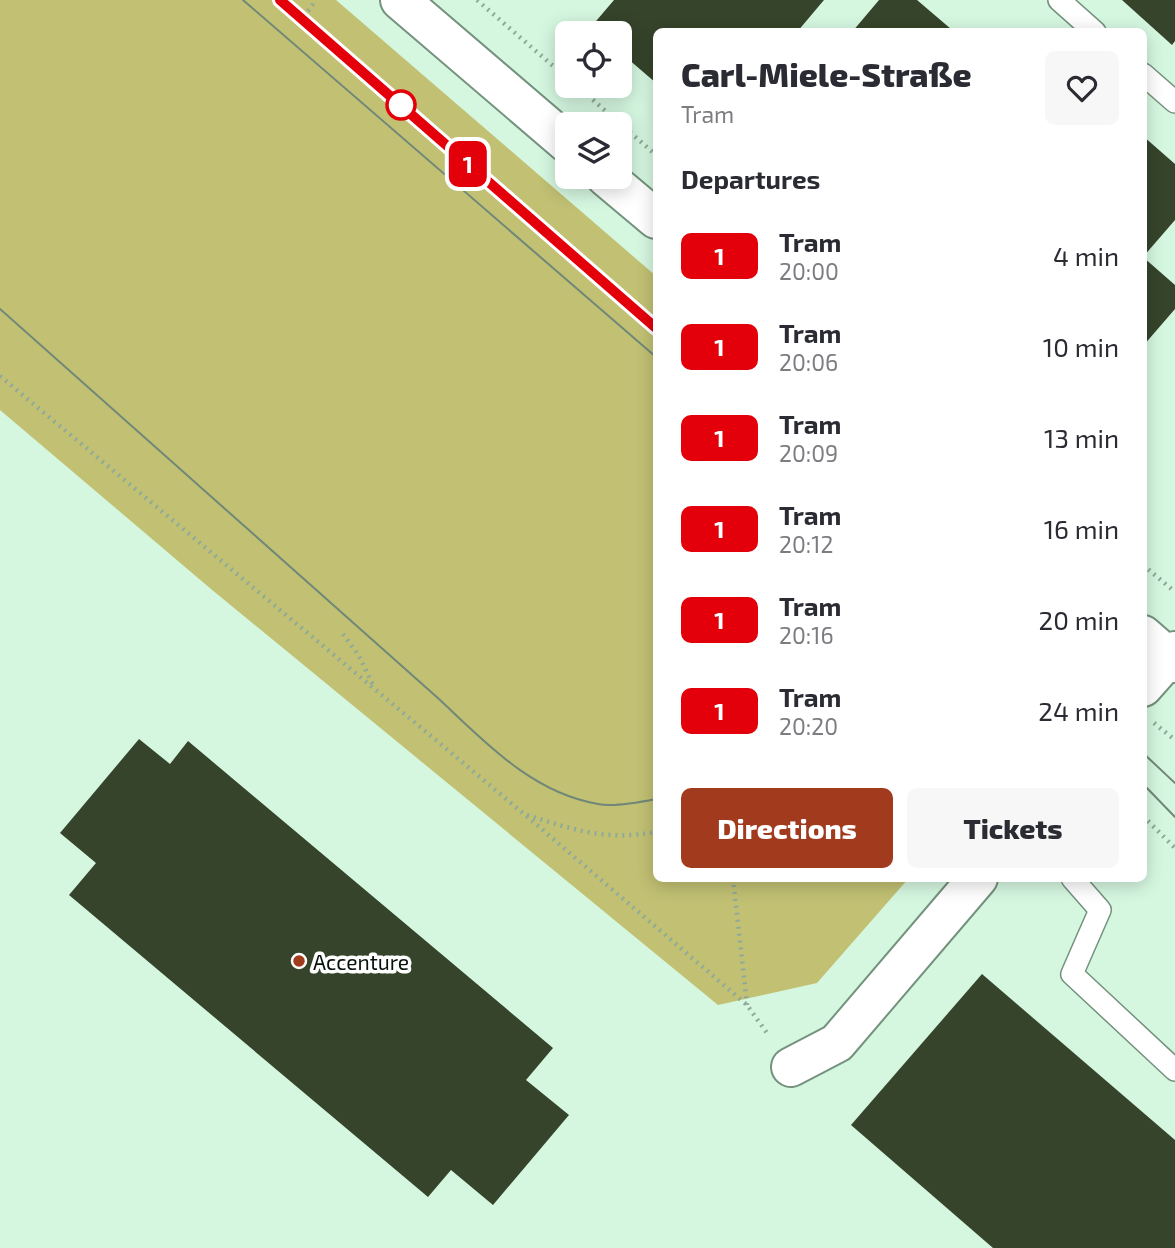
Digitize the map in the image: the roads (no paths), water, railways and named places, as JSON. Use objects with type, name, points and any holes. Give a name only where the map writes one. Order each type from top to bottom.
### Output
[{"type":"street","points":[[400,0],[555,133]]},
{"type":"street","points":[[620,189],[653,216]]},
{"type":"street","points":[[1148,704],[1165,652]]},
{"type":"street","points":[[791,1067],[837,1043],[975,882]]},
{"type":"lane","points":[[1059,0],[1090,28]]},
{"type":"lane","points":[[1147,78],[1175,102]]},
{"type":"lane","points":[[1076,882],[1100,910],[1072,974],[1175,1070]]},
{"type":"tram line","points":[[243,0],[653,354]]},
{"type":"tram line","points":[[280,0],[653,325]]},
{"type":"tram line","name":"1","points":[[280,0],[653,325]]},
{"type":"tram line","points":[[0,309],[511,764],[552,789],[574,798],[604,805],[653,800]]},
{"type":"tram line","points":[[1147,757],[1175,783]]},
{"type":"tram line","points":[[1147,788],[1175,817]]},
{"type":"place","name":"Accenture","points":[[299,961]]}]
